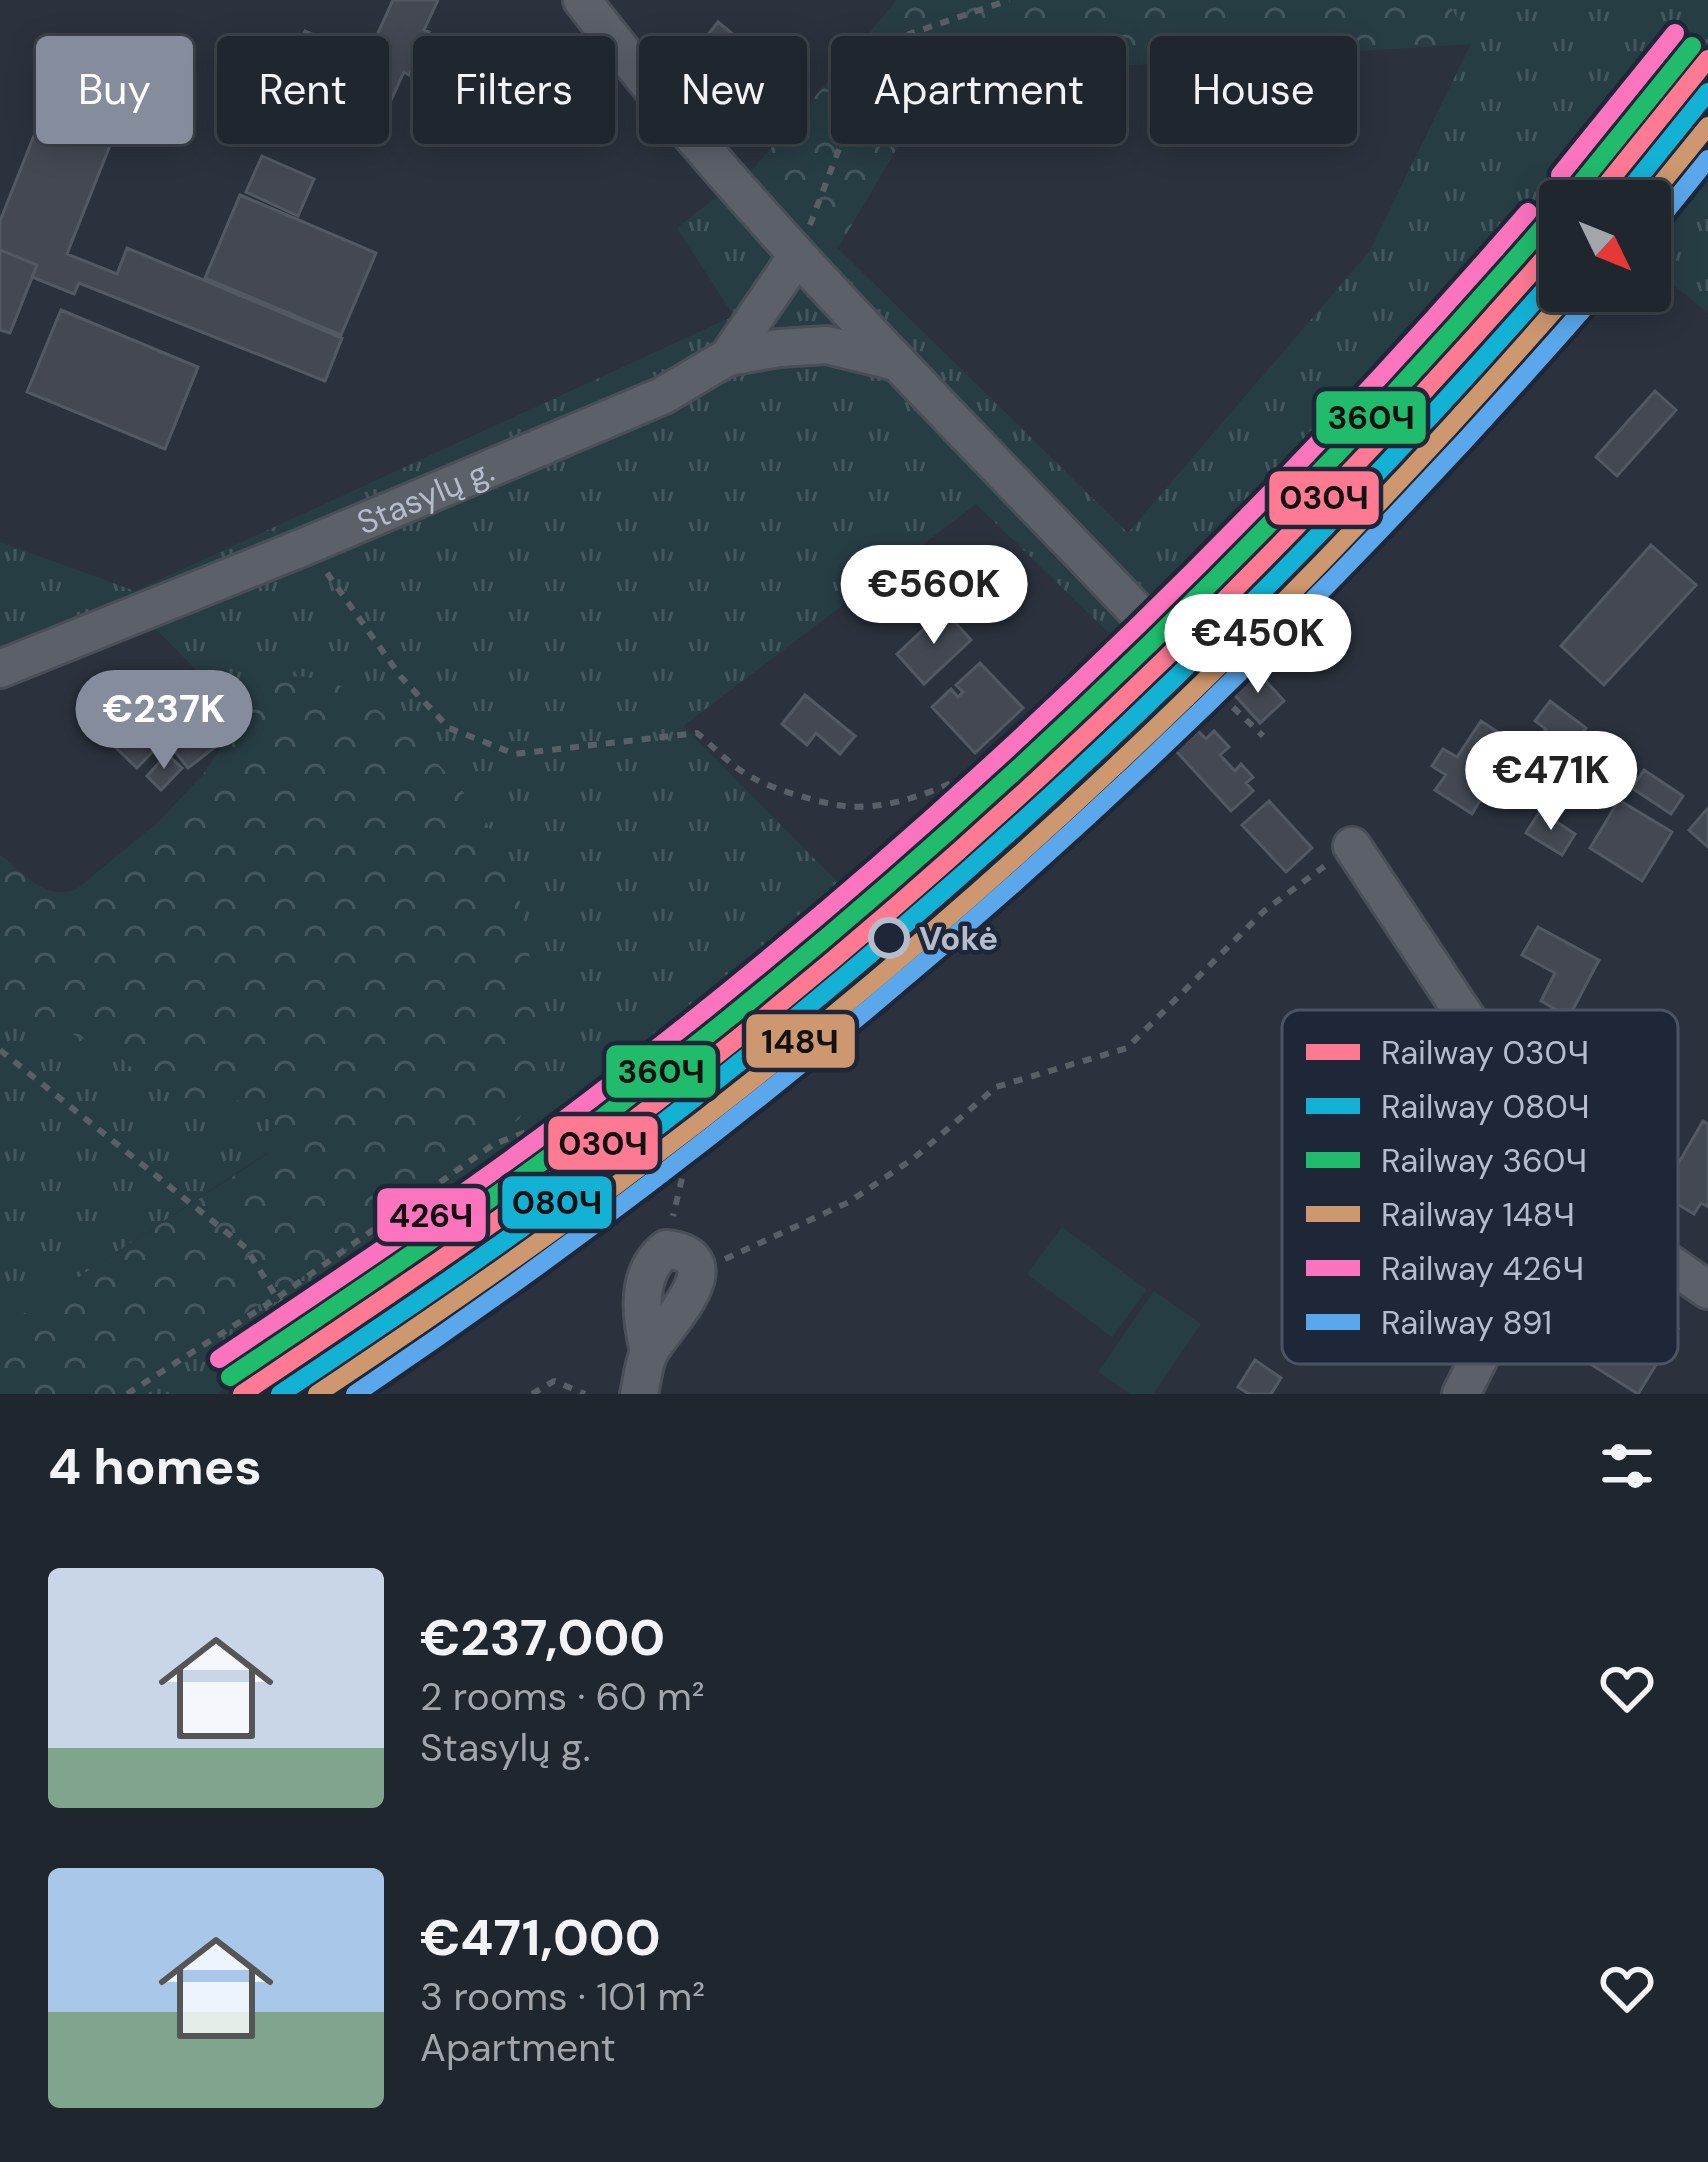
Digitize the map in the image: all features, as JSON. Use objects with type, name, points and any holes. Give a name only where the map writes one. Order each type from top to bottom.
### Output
[{"type":"street","points":[[582,0],[632,66],[797,256],[1145,620]]},
{"type":"street","name":"Stasylų g.","points":[[0,669],[662,396],[728,357],[797,256]]},
{"type":"street","points":[[728,357],[827,345],[897,362]]},
{"type":"street","points":[[1352,845],[1461,1010]]},
{"type":"street","points":[[638,1394],[649,1352],[687,1303],[697,1277],[680,1250],[666,1249],[652,1259],[645,1277],[642,1322],[649,1352]]},
{"type":"street","points":[[1678,1269],[1708,1290]]},
{"type":"street","points":[[1461,1394],[1476,1364]]},
{"type":"path","points":[[797,256],[866,78],[909,34],[1009,0]]},
{"type":"path","points":[[306,546],[354,606],[401,677],[448,728],[515,754],[697,733],[755,779],[844,806],[909,800],[1022,743],[1111,665],[1145,620],[1263,736]]},
{"type":"path","points":[[697,1277],[728,1257],[849,1202],[914,1158],[996,1087],[1127,1048],[1264,911],[1352,845]]},
{"type":"path","points":[[0,1050],[246,1248],[277,1298],[386,1394]]},
{"type":"path","points":[[127,1394],[277,1298],[494,1144],[652,1086],[692,1136],[666,1249]]},
{"type":"path","points":[[363,1394],[518,1269]]},
{"type":"path","points":[[532,1394],[554,1382],[585,1394]]},
{"type":"green space","points":[[897,0],[1447,0],[1471,44],[1357,51],[1357,36],[1150,36],[1150,64],[1126,65],[1126,36],[866,36]]},
{"type":"green space","points":[[1447,0],[1708,0],[1708,42],[1653,115],[1597,180],[1539,180],[1539,247],[1462,337],[1143,666],[976,504],[683,726],[862,907],[662,1069],[413,1259],[215,1394],[119,1394],[405,1211],[519,1119],[535,1087],[540,1055],[530,955],[510,874],[486,825],[429,754],[377,714],[266,679],[234,708],[152,625],[0,682],[0,542],[135,591],[734,316],[677,228],[755,167],[1128,533],[1369,252],[1471,44]]},
{"type":"green space","points":[[831,78],[831,144],[899,144],[838,248],[755,167],[775,144],[807,144],[807,106]]},
{"type":"green space","points":[[1708,113],[1708,313],[1671,283],[1671,180],[1654,180]]},
{"type":"green space","points":[[300,676],[336,684],[384,714],[458,786],[495,837],[518,893],[535,995],[539,1059],[528,1104],[519,1119],[405,1211],[119,1394],[0,1394],[0,1329],[267,1154],[272,1123],[245,1100],[199,1103],[153,1087],[119,1056],[66,1031],[0,1023],[0,855],[45,889],[77,889],[157,823],[202,776],[225,742],[234,708],[266,679]]},
{"type":"green space","points":[[0,1023],[66,1031],[119,1056],[154,1087],[199,1102],[245,1100],[272,1122],[267,1153],[0,1329]]},
{"type":"green space","points":[[1062,1227],[1147,1290],[1112,1337],[1027,1274]]},
{"type":"green space","points":[[1154,1291],[1201,1324],[1153,1394],[1130,1394],[1098,1372]]},
{"type":"building","points":[[393,0],[438,0],[424,30],[427,36],[413,36],[413,66],[409,75],[404,72],[389,105],[389,36],[377,36]]},
{"type":"building","points":[[718,22],[735,36],[707,36]]},
{"type":"building","points":[[36,131],[36,144],[111,144],[67,254],[117,274],[127,248],[342,338],[325,381],[79,283],[74,294],[32,277],[37,265],[0,250],[0,221]]},
{"type":"building","points":[[262,156],[314,179],[298,216],[246,192]]},
{"type":"building","points":[[240,195],[376,253],[341,335],[205,278]]},
{"type":"building","points":[[0,250],[37,265],[10,333],[0,330]]},
{"type":"building","points":[[61,310],[198,367],[165,449],[27,392]]},
{"type":"building","points":[[1655,391],[1676,410],[1617,476],[1596,457]]},
{"type":"building","points":[[1651,545],[1696,585],[1604,685],[1561,646]]},
{"type":"building","points":[[944,610],[971,640],[924,684],[897,654]]},
{"type":"building","points":[[980,663],[1023,708],[975,753],[932,707],[951,689],[958,697],[963,692],[956,685]]},
{"type":"building","points":[[1256,670],[1284,701],[1260,723],[1232,692]]},
{"type":"building","points":[[184,672],[206,695],[187,712],[166,690]]},
{"type":"building","points":[[805,695],[855,736],[840,754],[816,733],[807,745],[782,724]]},
{"type":"building","points":[[110,700],[129,718],[132,714],[158,746],[137,768],[89,722]]},
{"type":"building","points":[[1550,701],[1586,728],[1570,750],[1562,744],[1554,755],[1536,742],[1546,729],[1535,721]]},
{"type":"building","points":[[209,713],[218,725],[209,732],[219,744],[188,768],[169,744]]},
{"type":"building","points":[[1481,721],[1517,745],[1497,776],[1506,783],[1494,801],[1484,794],[1472,814],[1435,790],[1446,775],[1432,766],[1443,749],[1457,757]]},
{"type":"building","points":[[1198,731],[1206,739],[1214,731],[1229,747],[1220,755],[1235,771],[1241,764],[1253,777],[1246,783],[1253,791],[1231,811],[1176,751]]},
{"type":"building","points":[[167,754],[182,768],[161,790],[147,776]]},
{"type":"building","points":[[1644,770],[1683,796],[1671,814],[1632,788]]},
{"type":"building","points":[[1619,800],[1672,832],[1642,881],[1590,848]]},
{"type":"building","points":[[1269,801],[1312,848],[1286,872],[1242,825]]},
{"type":"building","points":[[1708,808],[1708,847],[1689,830]]},
{"type":"building","points":[[1540,811],[1575,834],[1562,855],[1526,833]]},
{"type":"building","points":[[1538,927],[1599,960],[1573,1010],[1557,1010],[1541,1001],[1555,973],[1522,955]]},
{"type":"building","points":[[1703,1121],[1708,1124],[1708,1207],[1701,1203],[1694,1214],[1678,1204],[1678,1164]]},
{"type":"building","points":[[1255,1360],[1281,1378],[1271,1394],[1249,1394],[1238,1387]]},
{"type":"building","points":[[1590,1364],[1656,1364],[1638,1394]]},
{"type":"rail line","name":"426Ч","points":[[1560,175],[1675,33]]},
{"type":"rail line","name":"360Ч","points":[[1583,180],[1692,46]]},
{"type":"rail line","name":"030Ч","points":[[1610,180],[1708,59]]},
{"type":"rail line","name":"080Ч","points":[[1637,180],[1708,92]]},
{"type":"rail line","name":"148Ч","points":[[1664,180],[1708,126]]},
{"type":"rail line","name":"891","points":[[1671,205],[1708,159]]},
{"type":"rail line","name":"426Ч","points":[[219,1359],[545,1134],[842,897],[1082,680],[1197,567],[1528,212]]},
{"type":"rail line","name":"360Ч","points":[[230,1377],[603,1117],[856,913],[1096,696],[1212,582],[1539,232]]},
{"type":"rail line","name":"030Ч","points":[[242,1394],[614,1135],[868,930],[1110,712],[1226,598],[1539,264]]},
{"type":"rail line","name":"080Ч","points":[[280,1394],[500,1244],[629,1149],[878,948],[1117,734],[1232,622],[1539,295]]},
{"type":"rail line","name":"148Ч","points":[[317,1394],[636,1170],[887,970],[1127,755],[1242,643],[1355,528],[1552,312]]},
{"type":"rail line","name":"891","points":[[355,1394],[528,1274],[695,1149],[1014,884],[1314,598],[1580,312]]},
{"type":"place","name":"Vokė","points":[[889,938]]}]
